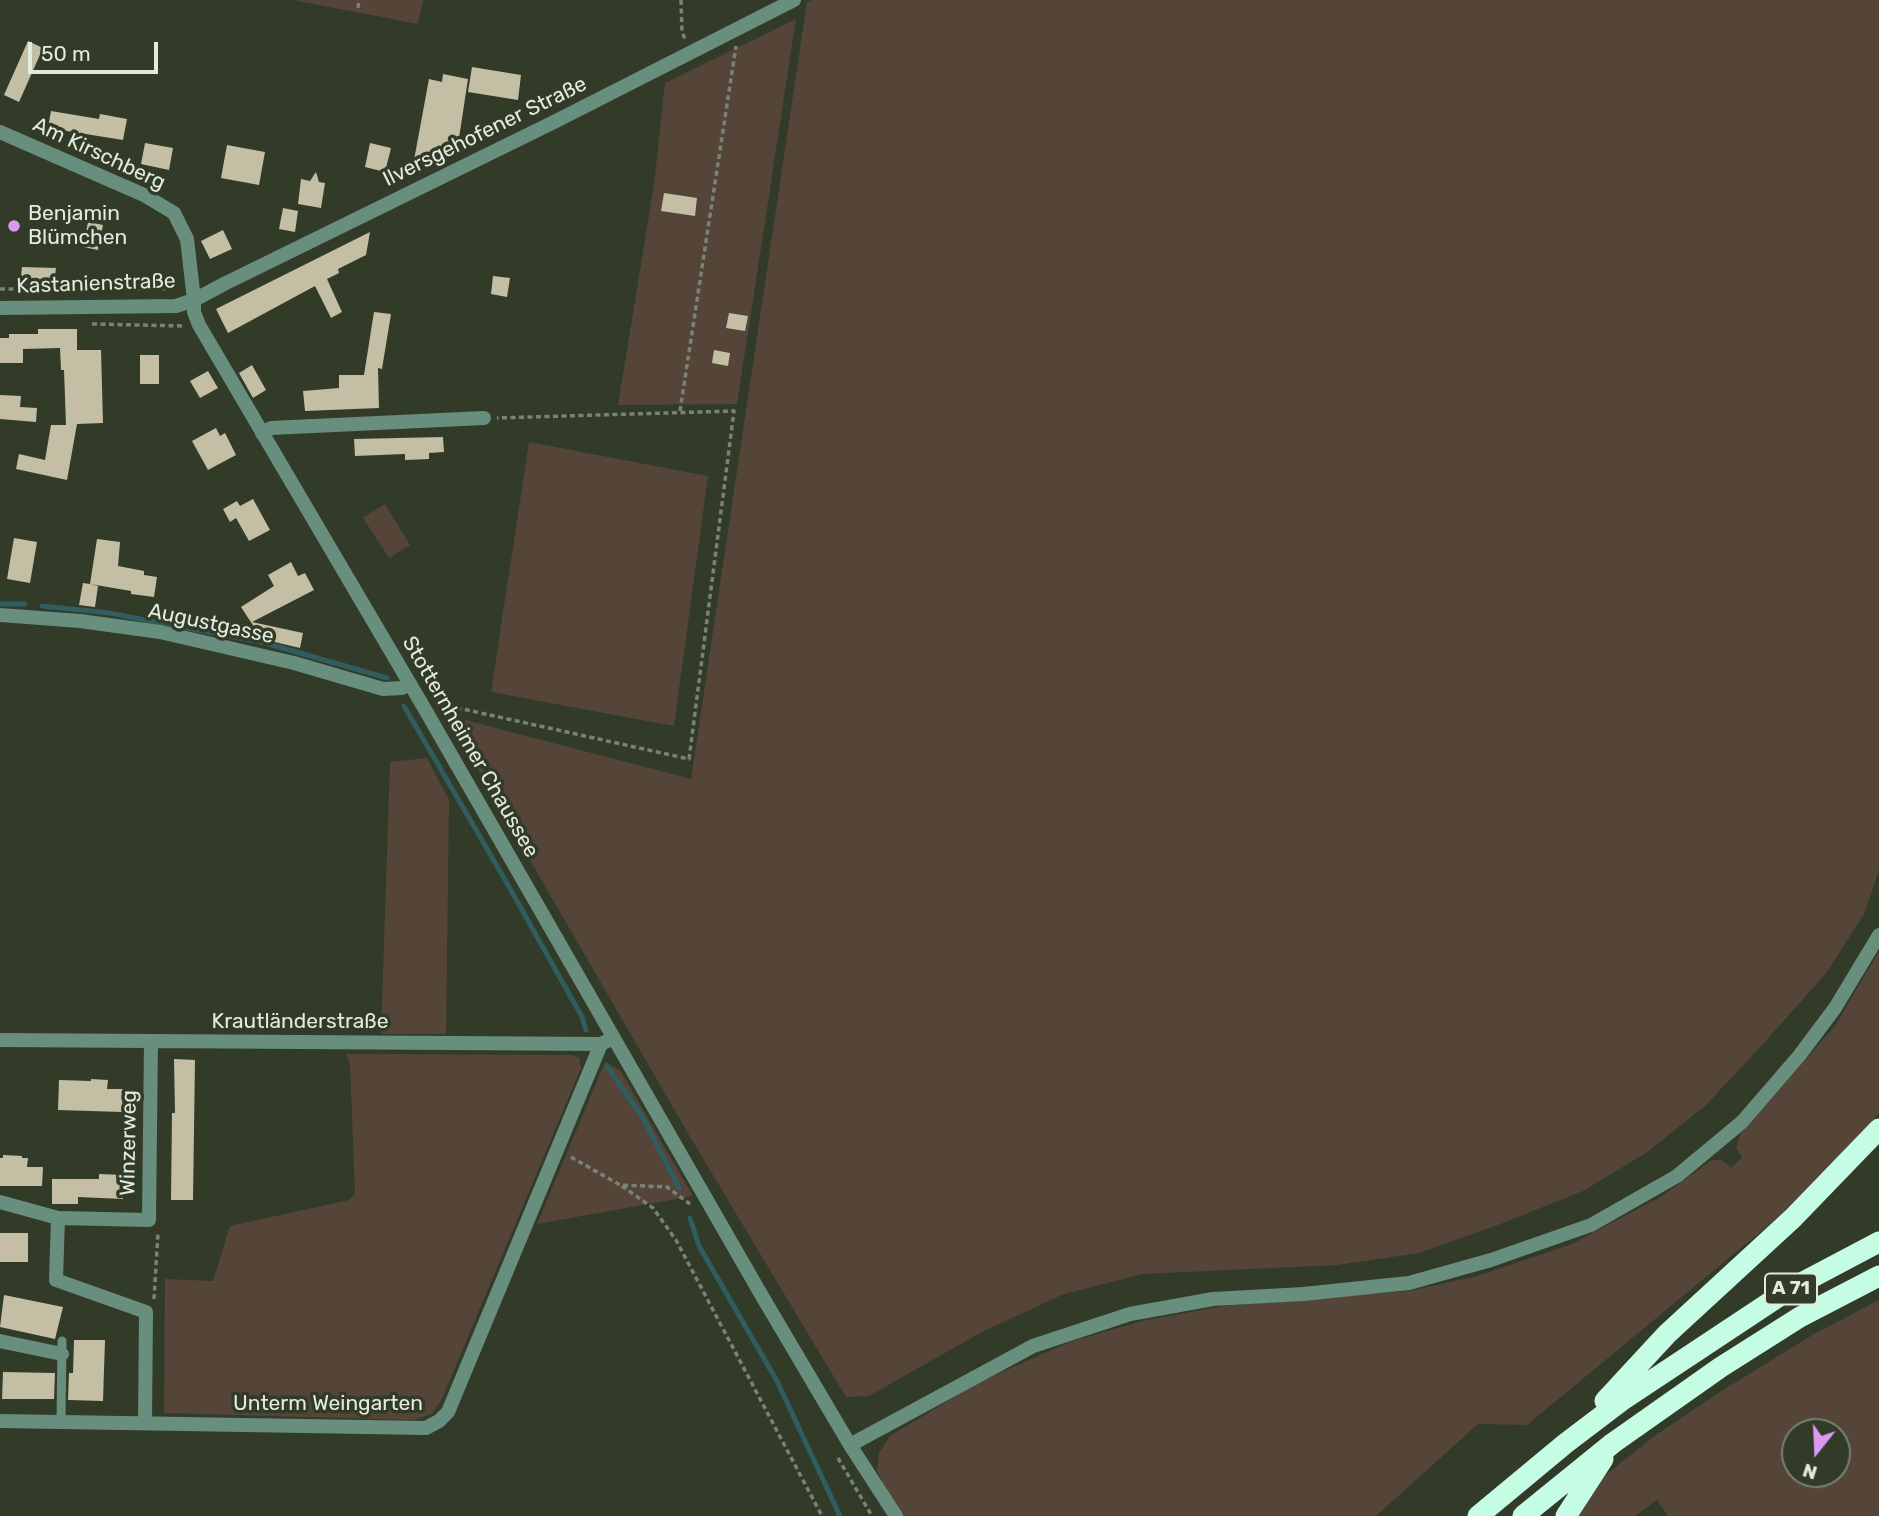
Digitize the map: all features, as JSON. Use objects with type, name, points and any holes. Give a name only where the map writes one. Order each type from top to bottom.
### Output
[{"type":"highway","points":[[1566,1443],[1667,1334],[1793,1218],[1879,1129]]},
{"type":"highway","name":"A 71","points":[[1478,1516],[1624,1399],[1790,1289],[1879,1242]]},
{"type":"highway","name":"A 71","points":[[1523,1516],[1612,1443],[1721,1367],[1800,1317],[1879,1276]]},
{"type":"highway","points":[[1566,1516],[1612,1443]]},
{"type":"street","name":"Ilversgehofener Straße","points":[[193,293],[794,0]]},
{"type":"street","name":"Am Kirschberg","points":[[0,132],[144,195],[174,214],[187,239],[193,293]]},
{"type":"street","name":"Kastanienstraße","points":[[0,308],[176,306],[193,293]]},
{"type":"street","name":"Stotternheimer Chaussee","points":[[193,293],[199,325],[423,706],[607,1041],[640,1083],[850,1445],[896,1516]]},
{"type":"street","points":[[262,433],[271,428],[484,418]]},
{"type":"street","name":"Augustgasse","points":[[0,615],[80,621],[160,632],[294,663],[383,689],[402,688],[410,684]]},
{"type":"street","points":[[850,1445],[1033,1346],[1130,1314],[1213,1298],[1303,1294],[1409,1283],[1491,1260],[1591,1225],[1677,1176],[1742,1122],[1799,1056],[1835,1008],[1879,934]]},
{"type":"street","name":"Krautländerstraße","points":[[0,1040],[607,1041]]},
{"type":"street","name":"Unterm Weingarten","points":[[0,1421],[426,1428],[439,1421],[448,1412],[557,1149],[607,1041]]},
{"type":"street","name":"Winzerweg","points":[[0,1202],[58,1218],[149,1220],[151,1042]]},
{"type":"street","points":[[58,1218],[56,1280],[146,1312],[145,1423]]},
{"type":"street","points":[[0,1341],[62,1348]]},
{"type":"lane","points":[[61,1422],[62,1348]]},
{"type":"path","points":[[358,8],[359,0]]},
{"type":"path","points":[[681,0],[682,32],[690,52]]},
{"type":"path","points":[[680,411],[737,48]]},
{"type":"path","points":[[0,289],[148,289],[193,293]]},
{"type":"path","points":[[90,324],[199,325]]},
{"type":"path","points":[[423,706],[444,703],[689,759],[734,411],[484,418]]},
{"type":"path","points":[[557,1149],[620,1185],[653,1208],[676,1240],[822,1516]]},
{"type":"path","points":[[620,1185],[667,1187],[695,1207]]},
{"type":"path","points":[[146,1312],[154,1303],[158,1228],[149,1220]]},
{"type":"path","points":[[835,1454],[872,1516]]},
{"type":"shaded area","points":[[293,0],[423,0],[418,24]]},
{"type":"shaded area","points":[[1879,0],[1879,871],[1864,914],[1827,972],[1705,1106],[1646,1153],[1583,1191],[1419,1253],[1337,1265],[1143,1274],[1064,1294],[982,1332],[869,1396],[846,1397],[689,1135],[446,715],[691,779],[807,2]]},
{"type":"shaded area","points":[[796,19],[737,404],[618,405],[654,185],[665,83]]},
{"type":"shaded area","points":[[529,442],[708,476],[674,726],[491,692]]},
{"type":"shaded area","points":[[385,504],[410,545],[389,558],[363,518]]},
{"type":"shaded area","points":[[427,758],[449,800],[446,1034],[381,1034],[390,762]]},
{"type":"shaded area","points":[[1879,951],[1879,1113],[1853,1145],[1787,1210],[1527,1425],[1478,1424],[1376,1516],[903,1516],[884,1485],[877,1470],[879,1453],[890,1436],[977,1383],[1070,1342],[1142,1321],[1223,1306],[1408,1291],[1474,1277],[1572,1244],[1662,1196],[1712,1160],[1722,1160],[1731,1168],[1742,1158],[1736,1148],[1740,1135],[1835,1026]]},
{"type":"shaded area","points":[[346,1054],[572,1055],[579,1058],[581,1068],[441,1401],[431,1414],[414,1420],[164,1413],[165,1279],[213,1281],[230,1226],[349,1200],[355,1193],[350,1064]]},
{"type":"shaded area","points":[[605,1062],[620,1070],[693,1196],[537,1224]]},
{"type":"shaded area","points":[[1879,1300],[1879,1516],[1668,1516],[1657,1500],[1635,1516],[1573,1516],[1603,1477],[1656,1435],[1814,1334]]},
{"type":"building","points":[[28,41],[43,48],[19,102],[4,95]]},
{"type":"building","points":[[472,67],[521,75],[518,100],[468,92]]},
{"type":"building","points":[[443,74],[468,79],[459,138],[414,160],[429,79],[442,82]]},
{"type":"building","points":[[51,111],[99,119],[100,114],[127,119],[123,140],[48,128]]},
{"type":"building","points":[[145,143],[173,148],[169,170],[141,164]]},
{"type":"building","points":[[370,143],[391,148],[385,172],[365,167]]},
{"type":"building","points":[[227,145],[265,152],[259,185],[221,178]]},
{"type":"building","points":[[316,172],[319,182],[325,183],[321,208],[298,204],[301,179],[310,181]]},
{"type":"building","points":[[664,193],[697,198],[695,216],[661,211]]},
{"type":"building","points":[[283,208],[298,211],[295,232],[279,229]]},
{"type":"building","points":[[88,222],[103,225],[98,250],[83,247]]},
{"type":"building","points":[[223,230],[232,249],[210,259],[201,241]]},
{"type":"building","points":[[370,232],[366,255],[338,269],[339,273],[327,279],[342,312],[331,318],[315,286],[228,333],[216,309]]},
{"type":"building","points":[[22,267],[56,268],[54,285],[20,285]]},
{"type":"building","points":[[493,276],[510,278],[507,297],[491,294]]},
{"type":"building","points":[[374,312],[391,314],[382,369],[378,368],[379,408],[305,411],[303,391],[339,388],[339,375],[364,375]]},
{"type":"building","points":[[729,313],[748,316],[745,331],[726,328]]},
{"type":"building","points":[[38,329],[77,329],[77,350],[101,350],[103,423],[77,424],[67,480],[16,469],[19,454],[45,460],[51,425],[66,425],[64,370],[61,370],[60,348],[23,349],[23,363],[0,363],[0,338],[9,338],[9,334],[38,334]]},
{"type":"building","points":[[714,350],[730,353],[728,366],[712,363]]},
{"type":"building","points":[[140,355],[159,355],[159,384],[140,384]]},
{"type":"building","points":[[252,365],[266,390],[253,398],[239,373]]},
{"type":"building","points":[[208,371],[218,388],[200,398],[190,381]]},
{"type":"building","points":[[0,395],[21,396],[20,407],[37,408],[36,422],[0,419]]},
{"type":"building","points":[[216,428],[220,436],[225,433],[236,455],[208,470],[192,441]]},
{"type":"building","points":[[443,437],[444,452],[429,453],[429,459],[405,460],[405,454],[355,456],[354,439]]},
{"type":"building","points":[[253,499],[270,530],[249,541],[236,518],[230,522],[223,509],[237,501],[240,506]]},
{"type":"building","points":[[14,538],[37,542],[30,583],[7,579]]},
{"type":"building","points":[[97,539],[120,542],[118,566],[144,571],[144,575],[157,577],[154,597],[90,584]]},
{"type":"building","points":[[291,562],[298,576],[305,573],[314,590],[252,622],[303,633],[300,648],[262,639],[241,607],[274,586],[268,575]]},
{"type":"building","points":[[83,583],[98,586],[95,607],[79,605]]},
{"type":"building","points":[[174,1059],[195,1060],[193,1200],[171,1200],[172,1113],[175,1113]]},
{"type":"building","points":[[59,1080],[108,1080],[107,1089],[123,1089],[122,1112],[58,1110]]},
{"type":"building","points":[[3,1155],[28,1158],[27,1167],[43,1167],[42,1186],[0,1186],[0,1158],[3,1158]]},
{"type":"building","points":[[99,1174],[124,1175],[123,1199],[78,1197],[78,1204],[52,1204],[52,1179],[99,1179]]},
{"type":"building","points":[[0,1233],[28,1233],[28,1262],[0,1262]]},
{"type":"building","points":[[4,1295],[63,1307],[55,1339],[0,1327]]},
{"type":"building","points":[[74,1340],[105,1340],[103,1401],[68,1400],[69,1373],[73,1373]]},
{"type":"building","points":[[3,1372],[55,1373],[54,1399],[2,1399]]},
{"type":"waterway","points":[[0,604],[25,604]]},
{"type":"waterway","points":[[42,606],[109,613],[265,643],[387,678]]},
{"type":"waterway","points":[[404,706],[508,885],[582,1017],[586,1030]]},
{"type":"waterway","points":[[607,1066],[644,1120],[679,1188]]},
{"type":"waterway","points":[[690,1218],[699,1246],[777,1381],[840,1516]]},
{"type":"place","name":"Benjamin Blümchen","points":[[14,226]]}]
